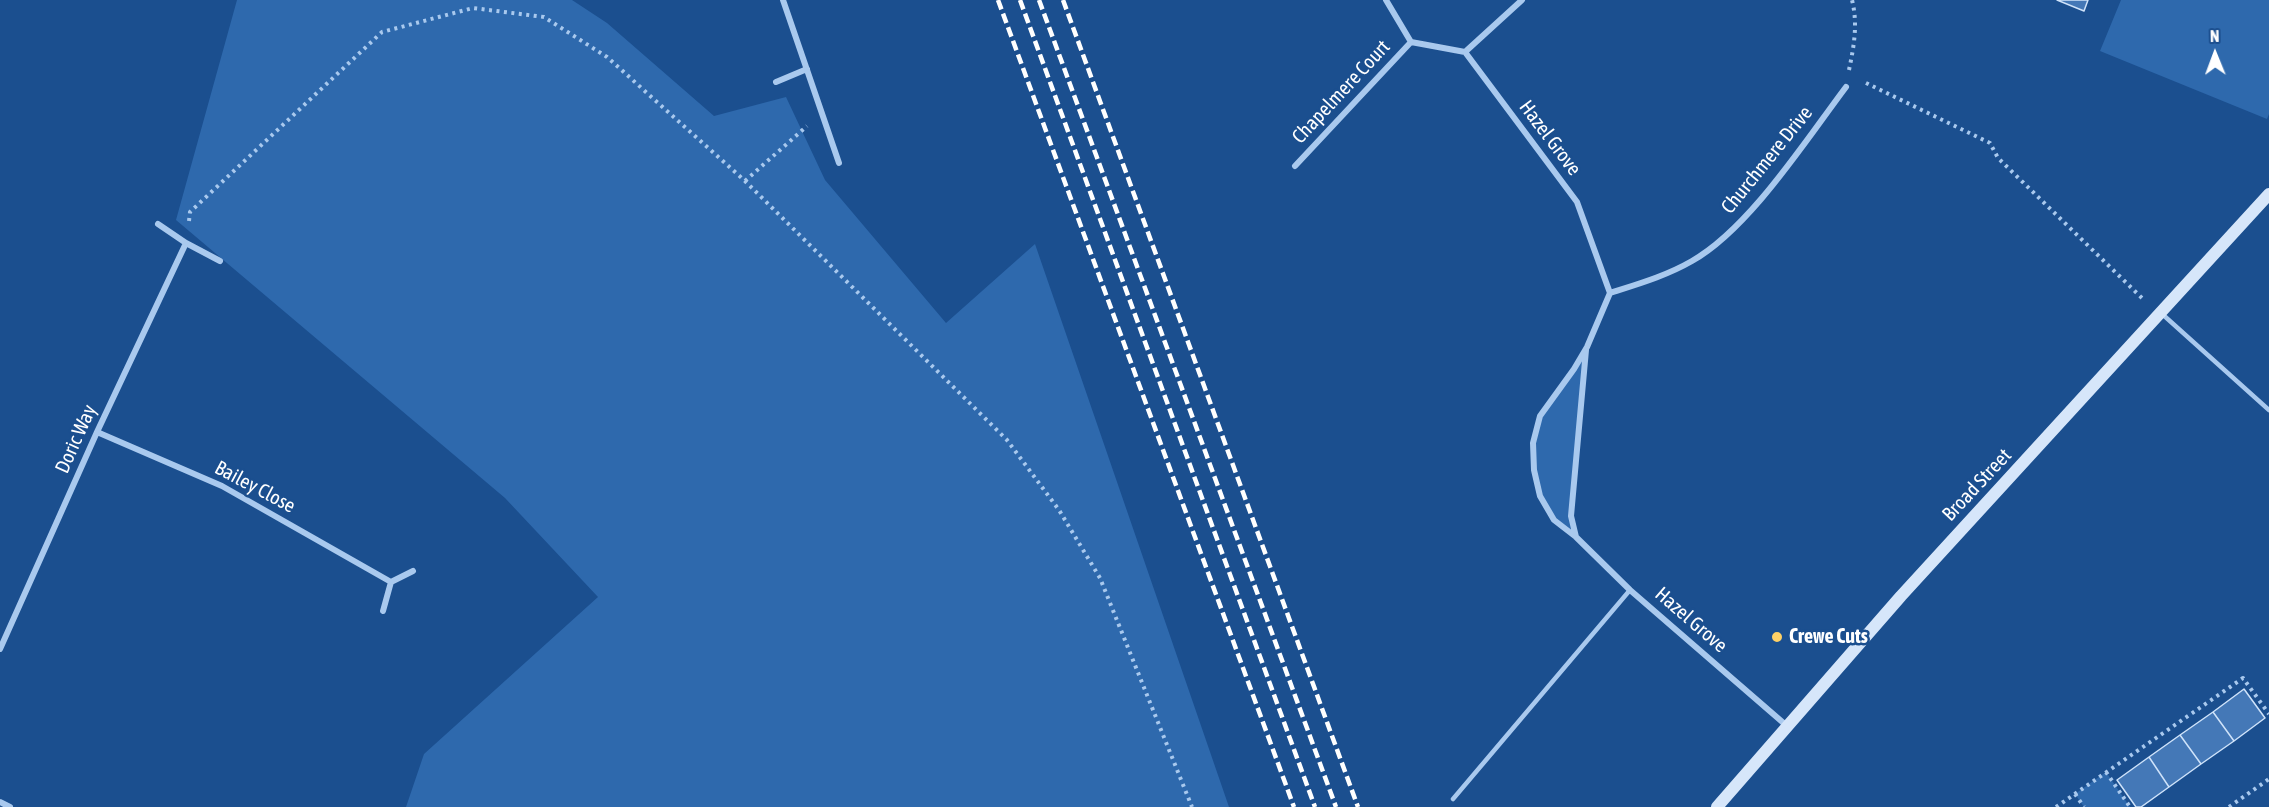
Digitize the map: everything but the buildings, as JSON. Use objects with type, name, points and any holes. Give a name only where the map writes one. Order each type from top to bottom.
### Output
[{"type":"street","points":[[783,0],[839,163]]},
{"type":"street","points":[[1386,0],[1411,42],[1465,52],[1522,0]]},
{"type":"street","name":"Chapelmere Court","points":[[1295,166],[1411,42]]},
{"type":"street","name":"Hazel Grove","points":[[1465,52],[1577,202],[1611,293],[1587,347],[1540,416],[1533,443],[1534,470],[1540,496],[1554,520],[1576,537],[1630,590],[1786,726]]},
{"type":"street","points":[[776,82],[807,69]]},
{"type":"street","name":"Churchmere Drive","points":[[1611,293],[1694,261],[1732,230],[1764,194],[1846,87]]},
{"type":"street","name":"Broad Street","points":[[1717,807],[1909,587],[2269,194]]},
{"type":"street","points":[[158,224],[186,243],[220,261]]},
{"type":"street","name":"Doric Way","points":[[0,649],[97,432],[186,243]]},
{"type":"street","name":"Hazel Grove","points":[[1576,537],[1571,516],[1587,347]]},
{"type":"street","name":"Bailey Close","points":[[97,432],[222,486],[391,582]]},
{"type":"street","points":[[383,611],[391,582],[413,571]]},
{"type":"street","points":[[0,802],[10,807]]},
{"type":"lane","points":[[2161,313],[2269,410]]},
{"type":"lane","points":[[1453,799],[1630,590]]},
{"type":"path","points":[[1846,87],[1855,40],[1856,14],[1852,0]]},
{"type":"path","points":[[186,243],[190,212],[382,32],[473,8],[544,17],[607,57],[745,181],[1007,440],[1059,510],[1100,578],[1192,807]]},
{"type":"path","points":[[1848,75],[1990,143],[1998,158],[2136,295],[2161,313]]},
{"type":"path","points":[[745,181],[821,114]]},
{"type":"path","points":[[2056,807],[2243,678],[2269,714]]},
{"type":"path","points":[[2106,772],[2130,807]]},
{"type":"path","points":[[2229,807],[2269,779]]},
{"type":"path","points":[[2075,794],[2084,807]]},
{"type":"shaded area","points":[[237,0],[572,0],[607,23],[714,116],[786,97],[825,180],[946,323],[1035,244],[1229,807],[406,807],[424,754],[598,597],[505,498],[176,220]]},
{"type":"shaded area","points":[[2121,0],[2269,0],[2269,114],[2267,119],[2100,51]]},
{"type":"shaded area","points":[[1587,347],[1571,516],[1576,537],[1554,520],[1540,496],[1533,443],[1540,416]]},
{"type":"shaded area","points":[[2106,772],[2130,807],[2084,807],[2075,794]]},
{"type":"railway","points":[[998,0],[1294,807]]},
{"type":"railway","points":[[1020,0],[1315,807]]},
{"type":"railway","points":[[1039,0],[1336,807]]},
{"type":"railway","points":[[1063,0],[1358,807]]},
{"type":"place","name":"Crewe Cuts","points":[[1777,637]]}]
